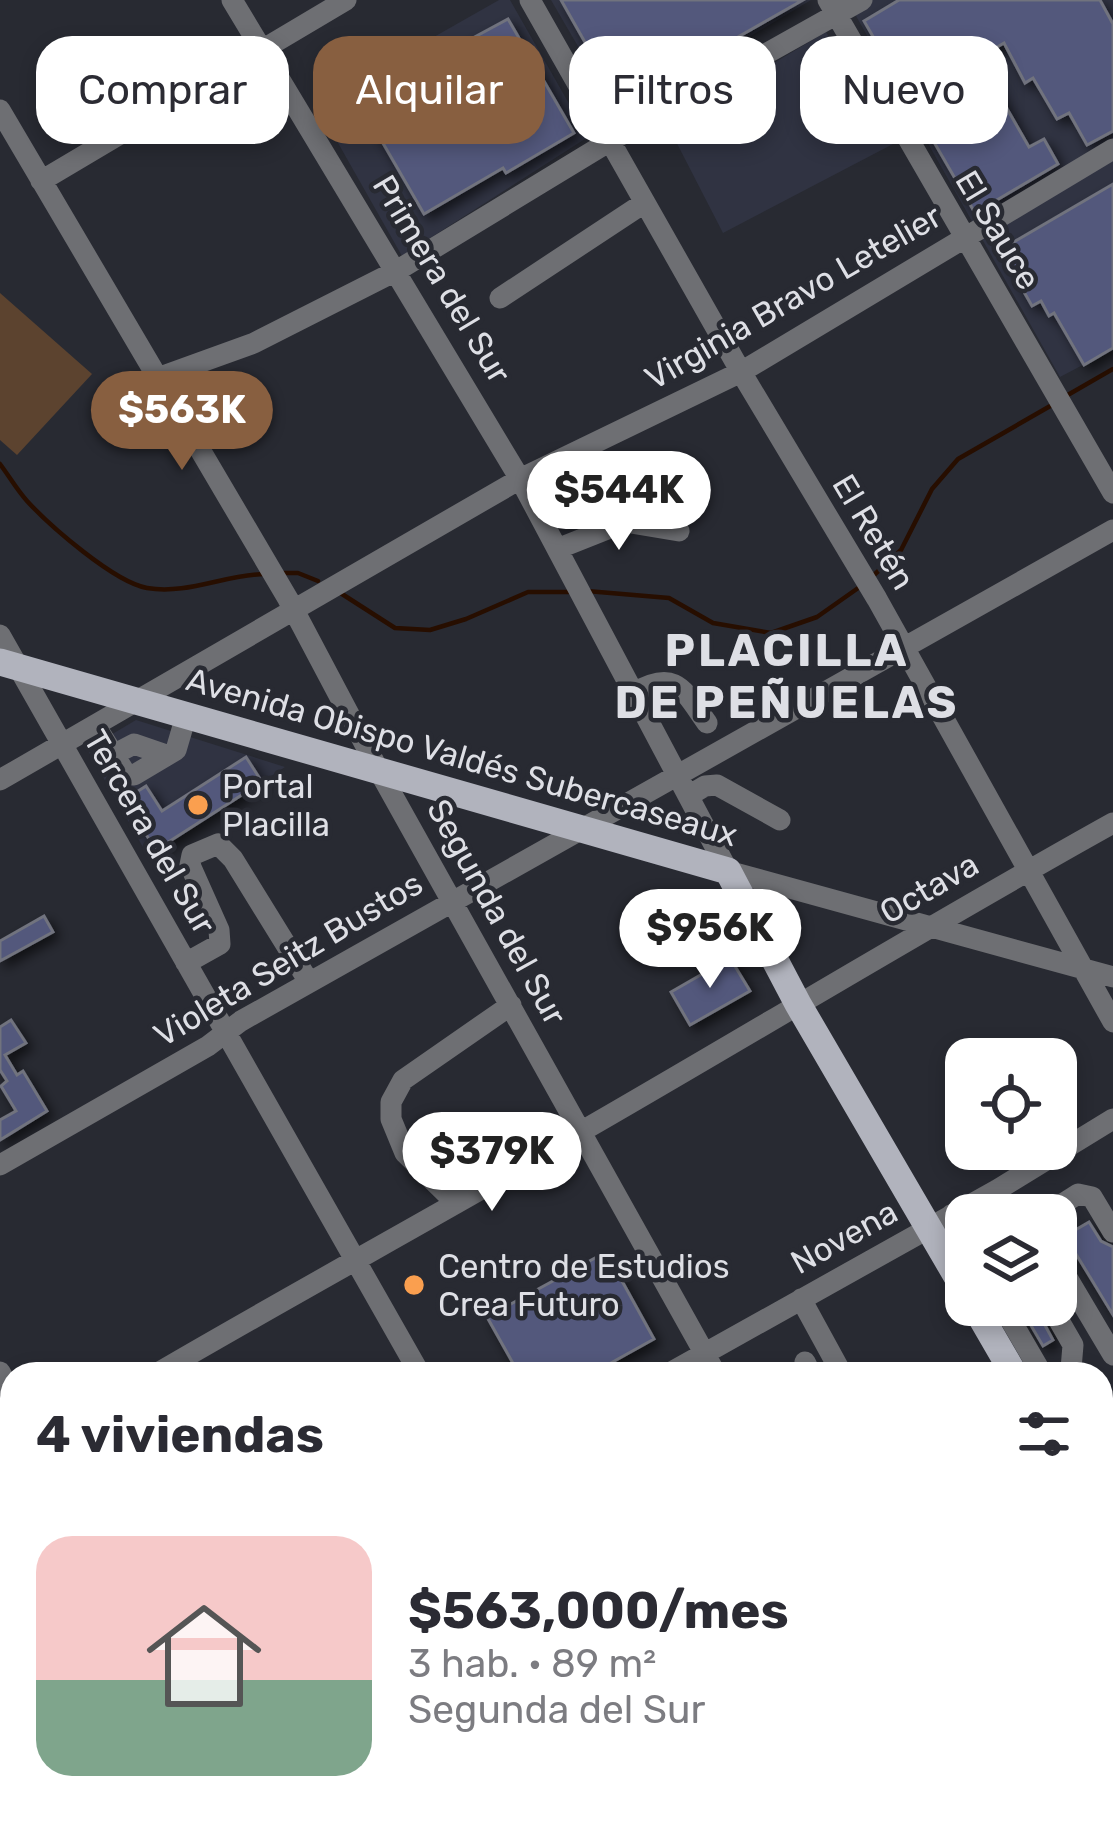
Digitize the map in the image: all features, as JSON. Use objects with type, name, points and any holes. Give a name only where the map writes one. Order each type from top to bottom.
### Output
[{"type":"main road","name":"Avenida Obispo Valdés Subercaseaux","points":[[9,665],[728,871]]},
{"type":"main road","name":"Primera del Sur","points":[[728,871],[798,1004],[945,1235]]},
{"type":"main road","points":[[986,1326],[1007,1362]]},
{"type":"street","name":"Primera del Sur","points":[[232,0],[251,36]]},
{"type":"street","points":[[286,36],[346,0]]},
{"type":"street","name":"El Retén","points":[[530,0],[569,69]]},
{"type":"street","points":[[776,41],[832,7],[862,0]]},
{"type":"street","name":"El Sauce","points":[[832,7],[1113,493]]},
{"type":"street","name":"Primera del Sur","points":[[289,98],[398,270],[520,479],[728,871]]},
{"type":"street","name":"Segunda del Sur","points":[[0,110],[291,604],[379,771],[709,1362]]},
{"type":"street","points":[[41,181],[104,144]]},
{"type":"street","points":[[160,377],[254,343],[398,270],[605,144]]},
{"type":"street","name":"El Retén","points":[[612,144],[877,599],[1113,1022]]},
{"type":"street","name":"Virginia Bravo Letelier","points":[[0,780],[291,604],[520,479],[741,372],[1113,148]]},
{"type":"street","points":[[500,298],[644,203]]},
{"type":"street","points":[[557,550],[626,522],[679,531]]},
{"type":"street","name":"Violeta Seitz Bustos","points":[[0,1166],[309,982],[1113,530]]},
{"type":"street","name":"Tercera del Sur","points":[[0,634],[9,665],[62,744],[413,1362]]},
{"type":"street","points":[[634,693],[673,682],[707,722]]},
{"type":"street","points":[[95,725],[125,773],[134,775],[179,746],[187,716]]},
{"type":"street","points":[[690,795],[717,785],[780,820]]},
{"type":"street","name":"Octava","points":[[176,1362],[1113,823]]},
{"type":"street","points":[[186,963],[220,944],[219,930],[190,866],[192,855],[218,844],[233,859],[309,982]]},
{"type":"street","name":"Avenida Obispo Valdés Subercaseaux","points":[[728,871],[1113,977]]},
{"type":"street","points":[[455,1202],[405,1153],[391,1119],[391,1102],[403,1080],[511,1005]]},
{"type":"street","name":"Novena","points":[[1007,1194],[1113,1119]]},
{"type":"street","points":[[1077,1196],[1091,1197],[1113,1232]]},
{"type":"street","name":"Novena","points":[[689,1362],[945,1219]]},
{"type":"street","points":[[940,1221],[945,1225]]},
{"type":"street","points":[[1077,1294],[1113,1355]]},
{"type":"street","points":[[801,1299],[835,1362]]},
{"type":"street","points":[[1014,1326],[1035,1362]]},
{"type":"street","points":[[1062,1326],[1073,1346],[1072,1362]]},
{"type":"shaded area","points":[[499,0],[510,0],[530,36],[436,36]]},
{"type":"shaded area","points":[[551,0],[811,0],[751,36],[572,36]]},
{"type":"shaded area","points":[[847,0],[1113,0],[1113,349],[1060,377],[928,144],[1008,144],[1008,36],[867,36]]},
{"type":"shaded area","points":[[800,47],[800,144],[893,144],[723,233],[677,144],[776,144],[776,62]]},
{"type":"shaded area","points":[[545,61],[569,104],[569,144],[577,144],[402,256],[339,144],[545,144]]},
{"type":"shaded area","points":[[0,293],[92,374],[17,455],[0,440]]},
{"type":"shaded area","points":[[136,720],[285,767],[148,856],[87,749]]},
{"type":"building","points":[[561,0],[803,0],[740,36],[581,36]]},
{"type":"building","points":[[899,0],[1100,0],[1113,24],[1113,131],[1087,145],[1069,113],[1057,119],[1033,78],[1025,83],[1008,51],[1008,36],[873,36],[864,21]]},
{"type":"building","points":[[508,19],[518,36],[477,36]]},
{"type":"building","points":[[545,83],[569,124],[569,136],[424,214],[383,144],[545,144]]},
{"type":"building","points":[[1008,110],[1029,147],[1044,139],[1058,164],[975,213],[935,144],[1008,144]]},
{"type":"building","points":[[1113,184],[1113,348],[1084,365],[1054,313],[1049,316],[1041,301],[1032,306],[1000,250]]},
{"type":"building","name":"Portal Placilla","points":[[246,757],[262,782],[156,850],[124,800],[146,786],[162,811]]},
{"type":"building","points":[[44,916],[53,932],[0,961],[0,941]]},
{"type":"building","points":[[730,958],[750,991],[690,1025],[671,992]]},
{"type":"building","points":[[11,1020],[26,1043],[5,1055],[17,1075],[23,1071],[47,1111],[0,1140],[0,1120],[16,1111],[1,1086],[7,1081],[0,1070],[0,1027]]},
{"type":"building","points":[[1089,1222],[1101,1241],[1113,1247],[1113,1315],[1077,1256],[1077,1229]]},
{"type":"building","points":[[606,1252],[654,1339],[613,1362],[512,1362],[487,1317]]},
{"type":"building","points":[[1031,1326],[1045,1326],[1053,1340],[1043,1346]]},
{"type":"waterway","points":[[1066,396],[1113,369]]},
{"type":"waterway","points":[[874,575],[901,550],[932,489],[958,459],[1052,405]]},
{"type":"waterway","points":[[0,464],[23,497],[51,524],[83,552],[133,584],[177,589],[266,574]]},
{"type":"waterway","points":[[284,573],[318,581]]},
{"type":"waterway","points":[[587,591],[669,598],[713,623],[771,633],[817,617],[861,586]]},
{"type":"waterway","points":[[342,594],[395,628],[430,630],[528,592],[570,592]]},
{"type":"place","name":"Portal Placilla","points":[[198,805]]},
{"type":"place","name":"Centro de Estudios Crea Futuro","points":[[414,1285]]},
{"type":"district","name":"PLACILLA DE PEÑUELAS","points":[[787,676]]}]
